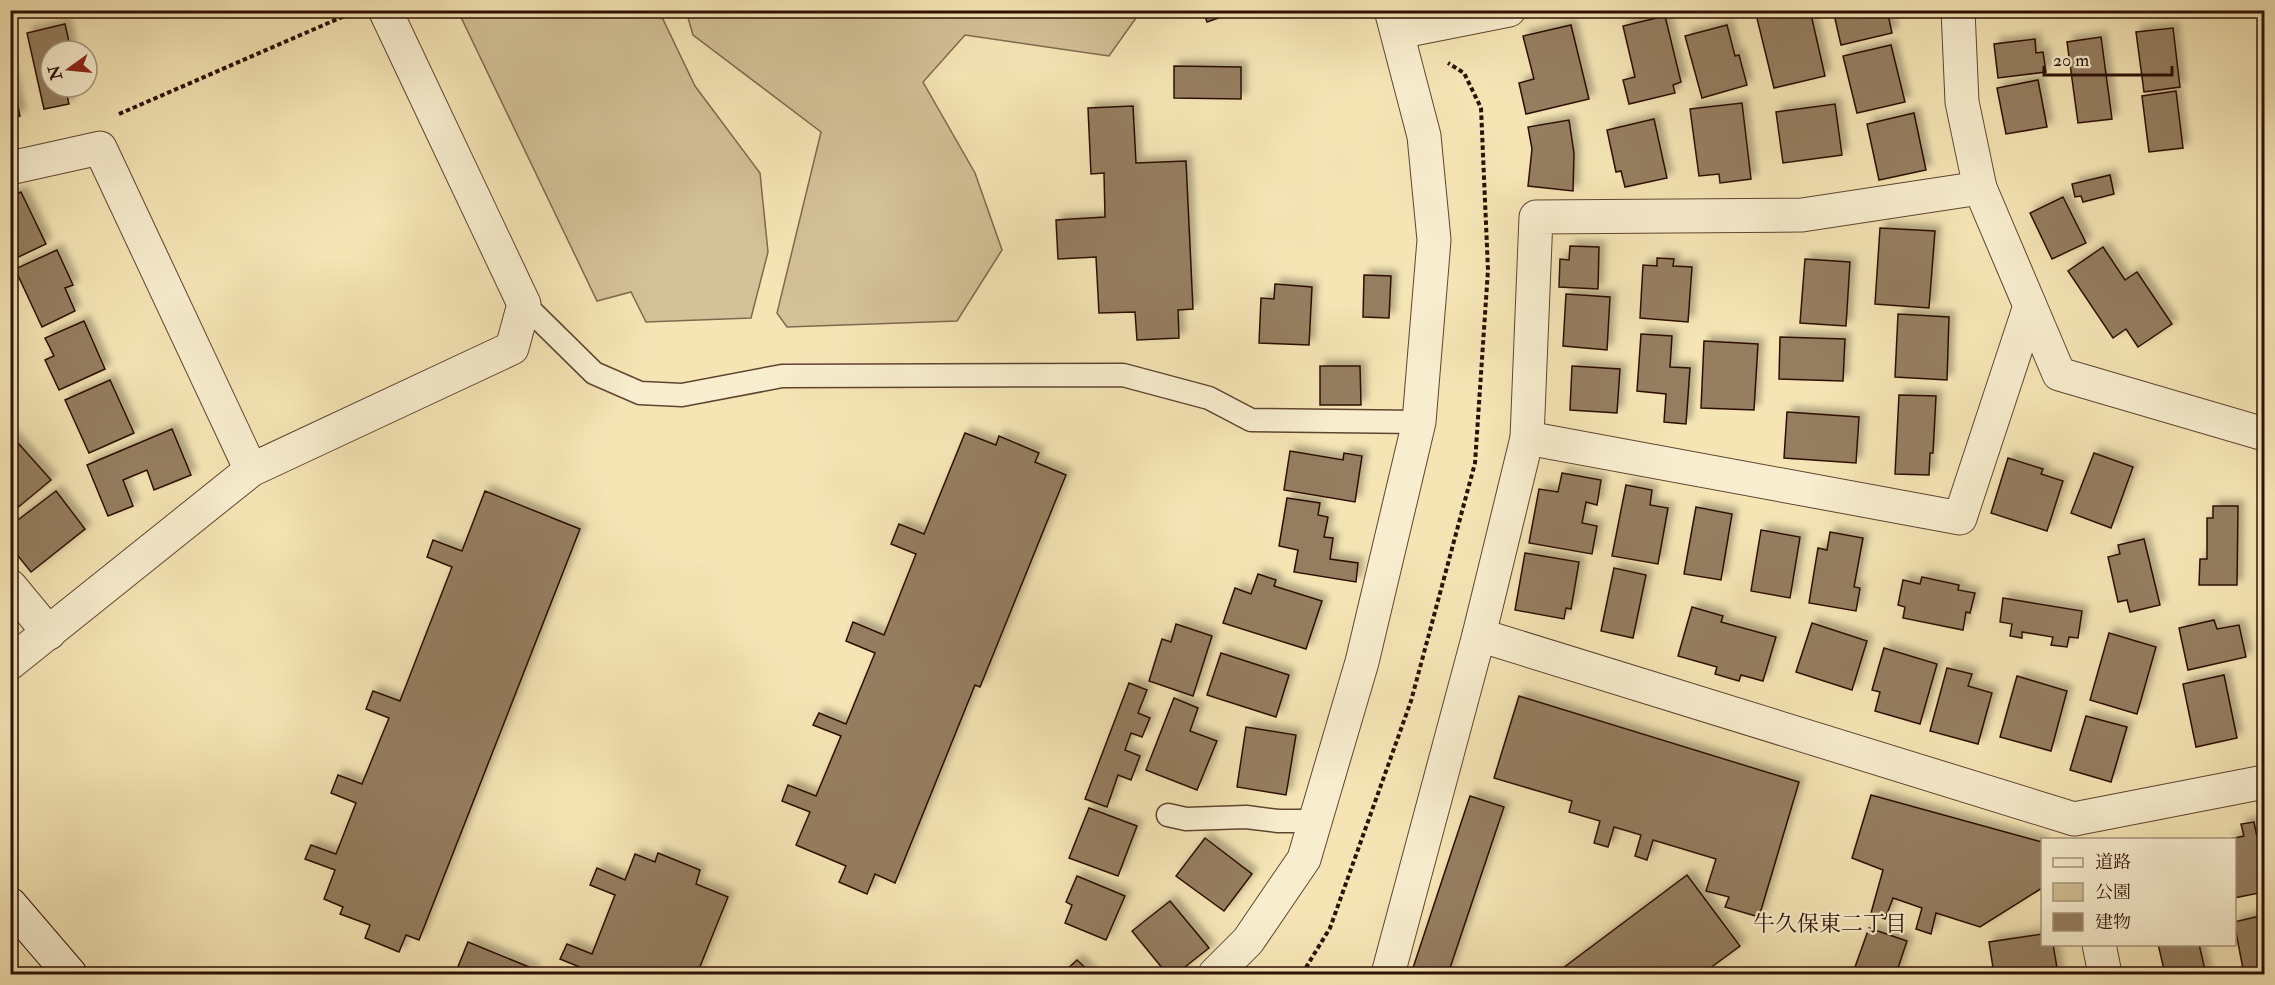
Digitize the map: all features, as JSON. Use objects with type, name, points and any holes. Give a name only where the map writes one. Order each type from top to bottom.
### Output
[{"type":"street","points":[[10,663],[251,470],[512,348],[524,304],[385,10]]},
{"type":"street","points":[[1215,975],[1248,941],[1304,859],[1362,662],[1419,422],[1434,240],[1424,136],[1394,21],[1509,10]]},
{"type":"street","points":[[1958,10],[1962,102],[1980,188],[2059,374],[2265,434]]},
{"type":"street","points":[[10,168],[100,148],[251,470]]},
{"type":"street","points":[[1388,975],[1479,635],[1527,438],[1536,217],[1802,215],[1980,188]]},
{"type":"street","points":[[1527,438],[1960,518],[2030,306]]},
{"type":"street","points":[[10,586],[49,633]]},
{"type":"street","points":[[1479,635],[2076,829],[2265,782]]},
{"type":"street","points":[[10,904],[70,975]]},
{"type":"street","points":[[2099,946],[2105,975]]},
{"type":"lane","points":[[524,304],[594,374],[640,393],[682,395],[782,376],[1123,375],[1209,398],[1251,420],[1419,422]]},
{"type":"lane","points":[[1168,815],[1186,819],[1246,817],[1278,821],[1315,821]]},
{"type":"path","points":[[112,117],[357,10]]},
{"type":"green space","points":[[686,10],[1141,11],[1109,56],[965,35],[923,82],[975,173],[1002,250],[957,321],[787,327],[777,313],[821,132],[693,35]]},
{"type":"green space","points":[[458,11],[659,11],[695,86],[760,173],[768,252],[751,318],[646,322],[631,292],[597,301]]},
{"type":"building","points":[[1203,10],[1241,10],[1207,22]]},
{"type":"building","points":[[1755,10],[1810,10],[1825,76],[1774,88]]},
{"type":"building","points":[[1833,10],[1887,10],[1892,33],[1841,45]]},
{"type":"building","points":[[1665,16],[1681,82],[1673,85],[1675,93],[1629,104],[1623,80],[1635,77],[1623,26]]},
{"type":"building","points":[[65,24],[68,39],[39,39],[39,87],[27,33]]},
{"type":"building","points":[[1571,25],[1589,99],[1526,114],[1519,83],[1534,79],[1523,36]]},
{"type":"building","points":[[1727,25],[1735,56],[1739,55],[1747,85],[1702,98],[1685,36]]},
{"type":"building","points":[[2173,28],[2180,87],[2144,92],[2136,32]]},
{"type":"building","points":[[2101,37],[2112,119],[2078,123],[2067,42]]},
{"type":"building","points":[[2035,39],[2036,53],[2043,52],[2046,72],[1998,78],[1994,44]]},
{"type":"building","points":[[1891,45],[1905,102],[1857,113],[1843,56]]},
{"type":"building","points":[[1174,66],[1241,67],[1241,99],[1174,98]]},
{"type":"building","points":[[10,70],[20,116],[10,117]]},
{"type":"building","points":[[2038,80],[2047,127],[2006,134],[1997,88]]},
{"type":"building","points":[[2176,91],[2183,148],[2149,152],[2142,96]]},
{"type":"building","points":[[42,99],[68,99],[69,104],[44,109]]},
{"type":"building","points":[[1742,103],[1751,179],[1720,183],[1719,174],[1699,176],[1690,109]]},
{"type":"building","points":[[1835,104],[1842,155],[1783,163],[1776,112]]},
{"type":"building","points":[[1133,106],[1136,163],[1186,161],[1193,309],[1178,310],[1179,338],[1137,340],[1135,312],[1099,313],[1096,257],[1058,259],[1056,220],[1105,217],[1104,173],[1091,174],[1088,108]]},
{"type":"building","points":[[1914,113],[1926,170],[1879,180],[1867,124]]},
{"type":"building","points":[[1654,119],[1667,178],[1625,187],[1621,171],[1616,172],[1607,130]]},
{"type":"building","points":[[1569,120],[1574,153],[1573,191],[1528,186],[1532,149],[1528,127]]},
{"type":"building","points":[[2110,175],[2114,194],[2083,202],[2081,196],[2075,197],[2072,184]]},
{"type":"building","points":[[21,192],[46,244],[10,261],[10,197]]},
{"type":"building","points":[[2063,197],[2086,243],[2052,259],[2030,213]]},
{"type":"building","points":[[1880,228],[1935,231],[1929,308],[1875,304]]},
{"type":"building","points":[[1570,246],[1599,247],[1598,289],[1559,287],[1560,259],[1569,260]]},
{"type":"building","points":[[2103,247],[2125,280],[2137,272],[2172,324],[2138,347],[2126,329],[2113,338],[2068,271]]},
{"type":"building","points":[[57,250],[73,285],[65,288],[75,311],[42,327],[15,269]]},
{"type":"building","points":[[1657,258],[1674,259],[1673,266],[1692,267],[1688,322],[1640,318],[1643,265],[1657,266]]},
{"type":"building","points":[[1805,259],[1850,262],[1846,326],[1800,323]]},
{"type":"building","points":[[1364,275],[1391,276],[1389,318],[1363,317]]},
{"type":"building","points":[[1275,284],[1312,287],[1309,345],[1259,343],[1261,298],[1274,299]]},
{"type":"building","points":[[1566,294],[1610,297],[1607,350],[1563,346]]},
{"type":"building","points":[[1898,314],[1949,317],[1947,380],[1895,377]]},
{"type":"building","points":[[84,321],[105,369],[59,390],[45,360],[54,356],[45,338]]},
{"type":"building","points":[[1641,334],[1672,336],[1670,367],[1690,368],[1686,424],[1664,422],[1666,394],[1637,391]]},
{"type":"building","points":[[1780,337],[1845,339],[1843,381],[1779,379]]},
{"type":"building","points":[[1704,341],[1758,344],[1754,410],[1701,408]]},
{"type":"building","points":[[1320,366],[1360,366],[1361,405],[1320,405]]},
{"type":"building","points":[[1572,366],[1620,369],[1617,413],[1570,410]]},
{"type":"building","points":[[110,380],[134,433],[89,453],[65,400]]},
{"type":"building","points":[[1899,395],[1936,396],[1933,453],[1930,453],[1929,475],[1895,474]]},
{"type":"building","points":[[1787,412],[1859,417],[1856,463],[1784,458]]},
{"type":"building","points":[[172,429],[191,475],[154,490],[147,470],[123,480],[133,506],[108,516],[87,465]]},
{"type":"building","points":[[965,433],[996,445],[999,436],[1039,453],[1035,462],[1066,475],[980,687],[975,685],[895,883],[875,874],[867,894],[839,882],[846,866],[796,845],[810,812],[782,801],[788,785],[816,796],[841,736],[813,725],[819,713],[846,724],[875,653],[846,641],[853,622],[884,635],[916,554],[891,544],[899,524],[924,534]]},
{"type":"building","points":[[10,434],[51,480],[10,514]]},
{"type":"building","points":[[1290,451],[1343,460],[1344,453],[1362,456],[1355,502],[1284,490]]},
{"type":"building","points":[[2094,453],[2133,467],[2111,528],[2071,513]]},
{"type":"building","points":[[2008,458],[2043,469],[2041,474],[2063,481],[2047,531],[1991,513]]},
{"type":"building","points":[[1562,473],[1601,480],[1597,505],[1586,502],[1582,523],[1597,526],[1592,554],[1529,543],[1539,489],[1558,492]]},
{"type":"building","points":[[1626,485],[1652,490],[1650,505],[1668,508],[1658,564],[1612,556]]},
{"type":"building","points":[[56,491],[85,529],[31,572],[10,546],[10,526]]},
{"type":"building","points":[[485,491],[580,529],[419,940],[406,935],[399,952],[365,938],[370,925],[340,914],[343,907],[324,899],[335,870],[305,859],[311,845],[336,854],[356,803],[331,793],[338,775],[362,784],[389,718],[366,709],[373,691],[400,701],[452,567],[427,557],[433,540],[462,551]]},
{"type":"building","points":[[1287,498],[1320,503],[1318,515],[1328,517],[1324,537],[1333,538],[1330,559],[1358,563],[1356,582],[1294,572],[1298,550],[1279,546]]},
{"type":"building","points":[[2213,506],[2238,506],[2237,585],[2199,585],[2200,559],[2207,559],[2207,518],[2213,518]]},
{"type":"building","points":[[1696,507],[1732,514],[1721,580],[1684,574]]},
{"type":"building","points":[[1761,530],[1800,537],[1790,598],[1751,591]]},
{"type":"building","points":[[1830,532],[1863,538],[1854,587],[1860,588],[1856,611],[1809,603],[1818,548],[1827,550]]},
{"type":"building","points":[[2144,539],[2160,605],[2130,612],[2127,600],[2118,602],[2108,557],[2120,554],[2118,545]]},
{"type":"building","points":[[1525,553],[1579,562],[1571,609],[1566,608],[1564,619],[1515,610]]},
{"type":"building","points":[[1614,568],[1646,575],[1633,638],[1601,631]]},
{"type":"building","points":[[1258,574],[1276,580],[1274,586],[1322,601],[1306,649],[1223,623],[1235,588],[1251,594]]},
{"type":"building","points":[[1922,577],[1959,585],[1958,590],[1975,593],[1970,613],[1966,612],[1963,630],[1903,618],[1905,607],[1898,605],[1903,580],[1920,584]]},
{"type":"building","points":[[2003,598],[2082,611],[2078,638],[2069,637],[2067,647],[2051,645],[2053,637],[2022,632],[2022,638],[2010,636],[2012,624],[2000,622]]},
{"type":"building","points":[[1692,607],[1723,616],[1721,622],[1776,637],[1763,681],[1741,675],[1739,681],[1715,674],[1717,667],[1678,656]]},
{"type":"building","points":[[2214,620],[2217,629],[2239,625],[2246,657],[2188,670],[2179,628]]},
{"type":"building","points":[[1812,623],[1867,641],[1852,690],[1796,672]]},
{"type":"building","points":[[1176,624],[1212,636],[1193,696],[1149,681],[1162,639],[1171,642]]},
{"type":"building","points":[[2109,633],[2156,647],[2137,714],[2090,700]]},
{"type":"building","points":[[1884,648],[1937,664],[1920,724],[1875,711],[1880,692],[1872,690]]},
{"type":"building","points":[[1221,653],[1289,675],[1276,717],[1207,695]]},
{"type":"building","points":[[1947,668],[1972,674],[1968,686],[1992,693],[1978,744],[1930,731]]},
{"type":"building","points":[[2224,675],[2237,738],[2196,747],[2183,684]]},
{"type":"building","points":[[2017,676],[2067,691],[2051,751],[2000,737]]},
{"type":"building","points":[[1129,683],[1147,690],[1138,713],[1150,718],[1142,737],[1131,733],[1125,750],[1140,756],[1131,780],[1118,775],[1107,807],[1085,799]]},
{"type":"building","points":[[1519,696],[1799,782],[1759,917],[1725,907],[1729,897],[1706,891],[1716,859],[1653,840],[1647,860],[1635,856],[1641,835],[1614,827],[1608,847],[1594,843],[1600,821],[1569,812],[1572,801],[1494,778]]},
{"type":"building","points":[[1174,698],[1198,708],[1190,731],[1217,741],[1197,790],[1146,770]]},
{"type":"building","points":[[2086,716],[2127,727],[2111,782],[2070,770]]},
{"type":"building","points":[[1246,727],[1296,735],[1286,795],[1237,787]]},
{"type":"building","points":[[1871,795],[2041,842],[2041,889],[1980,927],[1936,913],[1931,934],[1916,929],[1922,908],[1893,898],[1885,919],[1871,913],[1883,870],[1852,858]]},
{"type":"building","points":[[1470,796],[1504,807],[1448,974],[1411,974]]},
{"type":"building","points":[[1089,808],[1137,826],[1118,876],[1069,858]]},
{"type":"building","points":[[2254,822],[2257,837],[2264,836],[2264,892],[2236,898],[2234,838],[2244,836],[2241,824]]},
{"type":"building","points":[[1205,838],[1252,874],[1224,911],[1176,876]]},
{"type":"building","points":[[658,853],[700,870],[696,884],[728,897],[697,974],[585,974],[587,970],[560,959],[567,944],[592,954],[615,895],[590,885],[597,868],[625,880],[635,854],[655,862]]},
{"type":"building","points":[[1687,875],[1740,946],[1702,974],[1555,974]]},
{"type":"building","points":[[1077,876],[1125,896],[1106,940],[1065,923],[1072,905],[1066,902]]},
{"type":"building","points":[[1170,901],[1209,948],[1176,974],[1167,974],[1132,931]]},
{"type":"building","points":[[2264,915],[2264,974],[2244,974],[2236,922]]},
{"type":"building","points":[[1869,928],[1907,941],[1896,974],[1877,974],[1855,967]]},
{"type":"building","points":[[2041,934],[2041,946],[2053,946],[2058,974],[1994,974],[1989,942]]},
{"type":"building","points":[[468,942],[534,969],[532,974],[455,974]]},
{"type":"building","points":[[2158,946],[2199,946],[2206,974],[2165,974]]},
{"type":"building","points":[[1077,960],[1092,974],[1062,974]]},
{"type":"district","name":"牛久保東二丁目","points":[[1830,924]]}]
